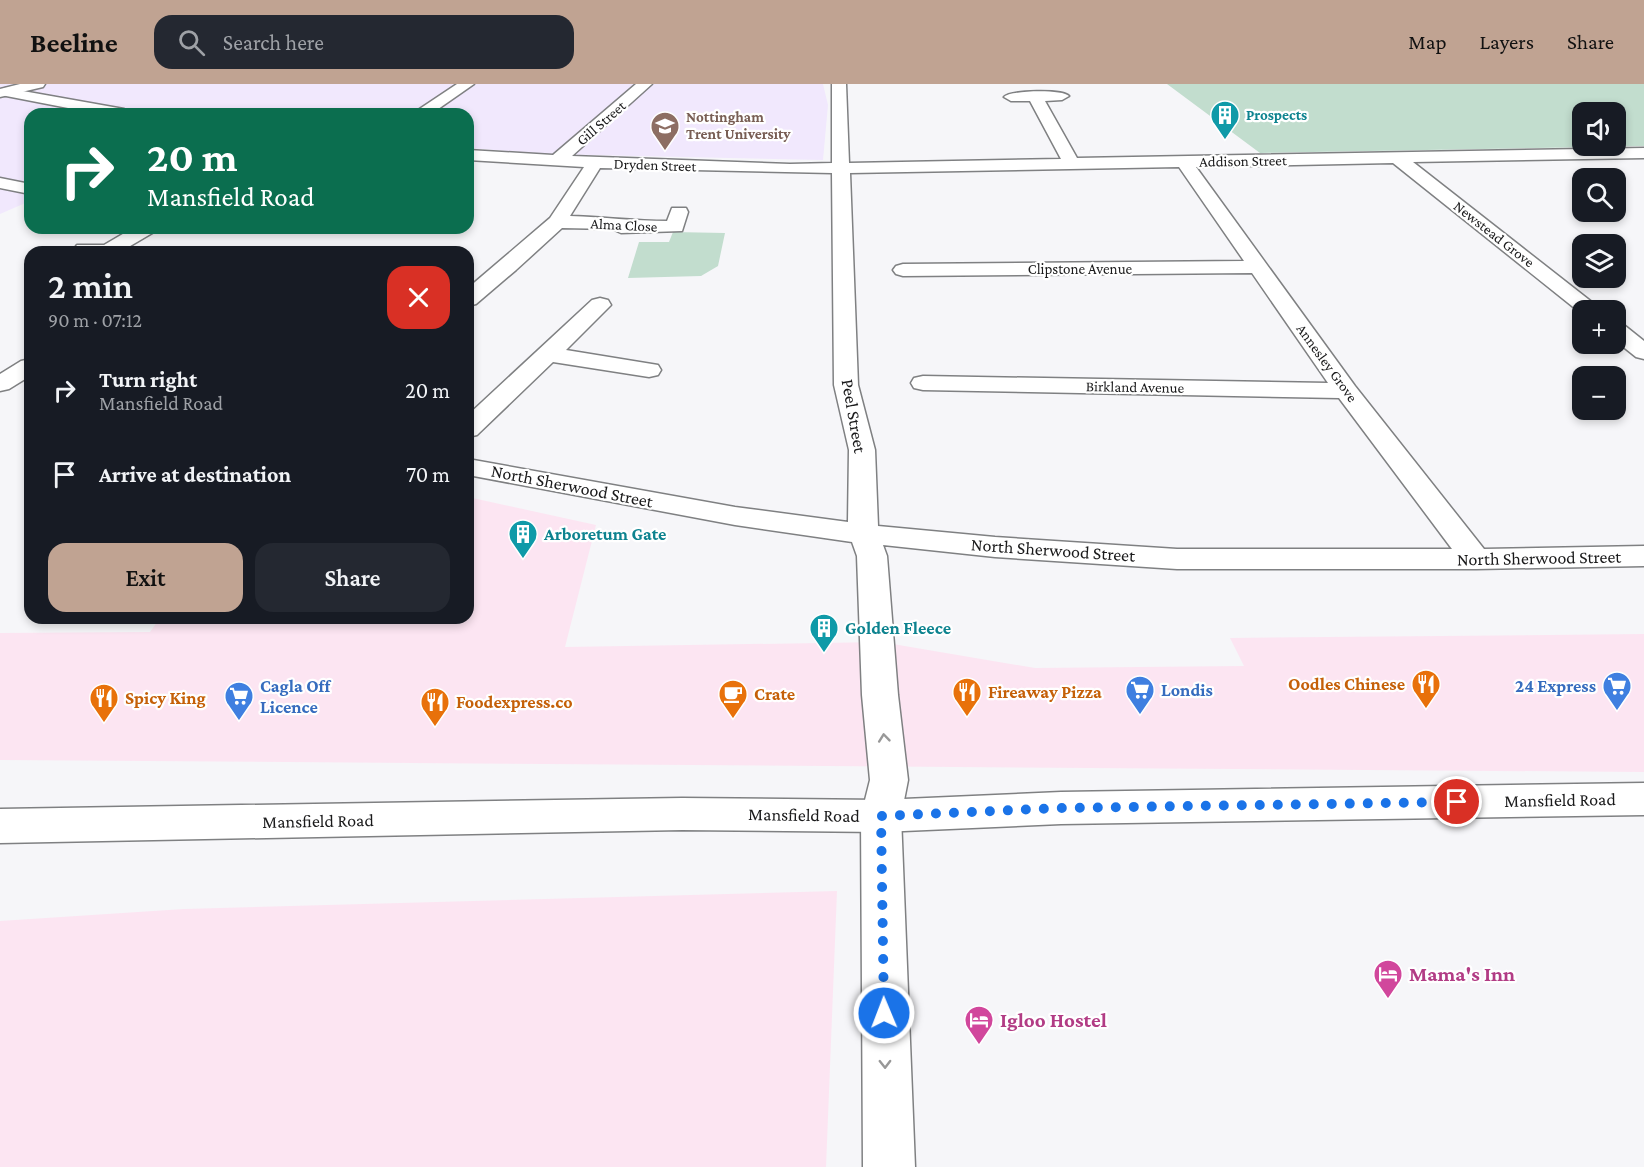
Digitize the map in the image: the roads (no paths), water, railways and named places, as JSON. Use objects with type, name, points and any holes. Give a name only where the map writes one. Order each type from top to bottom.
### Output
[{"type":"street","points":[[3,92],[38,84]]},
{"type":"street","points":[[429,108],[467,84]]},
{"type":"street","name":"Gill Street","points":[[556,161],[645,84]]},
{"type":"street","name":"Peel Street","points":[[839,84],[846,385],[862,450],[862,517],[864,534],[872,556],[880,696],[889,780],[881,816],[889,1167]]},
{"type":"street","points":[[3,92],[91,108]]},
{"type":"street","points":[[1035,96],[1072,164]]},
{"type":"street","points":[[1011,97],[1062,96]]},
{"type":"street","name":"Addison Street","points":[[841,169],[1644,153]]},
{"type":"street","name":"Dryden Street","points":[[474,155],[595,163],[841,169]]},
{"type":"street","name":"Newstead Grove","points":[[1397,158],[1578,300]]},
{"type":"street","name":"Annesley Grove","points":[[1184,162],[1346,391],[1476,559]]},
{"type":"street","name":"Alma Close","points":[[474,295],[557,222],[595,163]]},
{"type":"street","points":[[0,183],[24,188]]},
{"type":"street","name":"Alma Close","points":[[557,222],[618,223],[621,227],[675,227],[679,212]]},
{"type":"street","points":[[116,246],[137,234]]},
{"type":"street","name":"Clipstone Avenue","points":[[903,270],[1258,267]]},
{"type":"street","points":[[474,423],[600,305]]},
{"type":"street","points":[[1626,338],[1644,352]]},
{"type":"street","points":[[548,354],[650,370]]},
{"type":"street","points":[[0,358],[24,364]]},
{"type":"street","points":[[0,384],[24,370]]},
{"type":"street","name":"Birkland Avenue","points":[[923,383],[1346,391]]},
{"type":"street","name":"North Sherwood Street","points":[[474,467],[735,516],[864,534],[995,547],[1177,559],[1476,559],[1644,556]]},
{"type":"street","name":"Mansfield Road","points":[[0,826],[682,814],[881,816],[1061,808],[1644,799]]},
{"type":"place","name":"Prospects","points":[[1225,140]]},
{"type":"place","name":"Nottingham Trent University","points":[[665,152]]},
{"type":"place","name":"Arboretum Gate","points":[[523,560]]},
{"type":"place","name":"Golden Fleece","points":[[824,654]]},
{"type":"place","name":"Oodles Chinese","points":[[1426,710]]},
{"type":"place","name":"24 Express","points":[[1617,712]]},
{"type":"place","name":"Londis","points":[[1140,716]]},
{"type":"place","name":"Fireaway Pizza","points":[[967,718]]},
{"type":"place","name":"Crate","points":[[733,720]]},
{"type":"place","name":"Cagla Off Licence","points":[[239,722]]},
{"type":"place","name":"Spicy King","points":[[104,724]]},
{"type":"place","name":"Foodexpress.co","points":[[435,728]]},
{"type":"place","name":"Mama's Inn","points":[[1388,1000]]},
{"type":"place","name":"Igloo Hostel","points":[[979,1046]]}]
